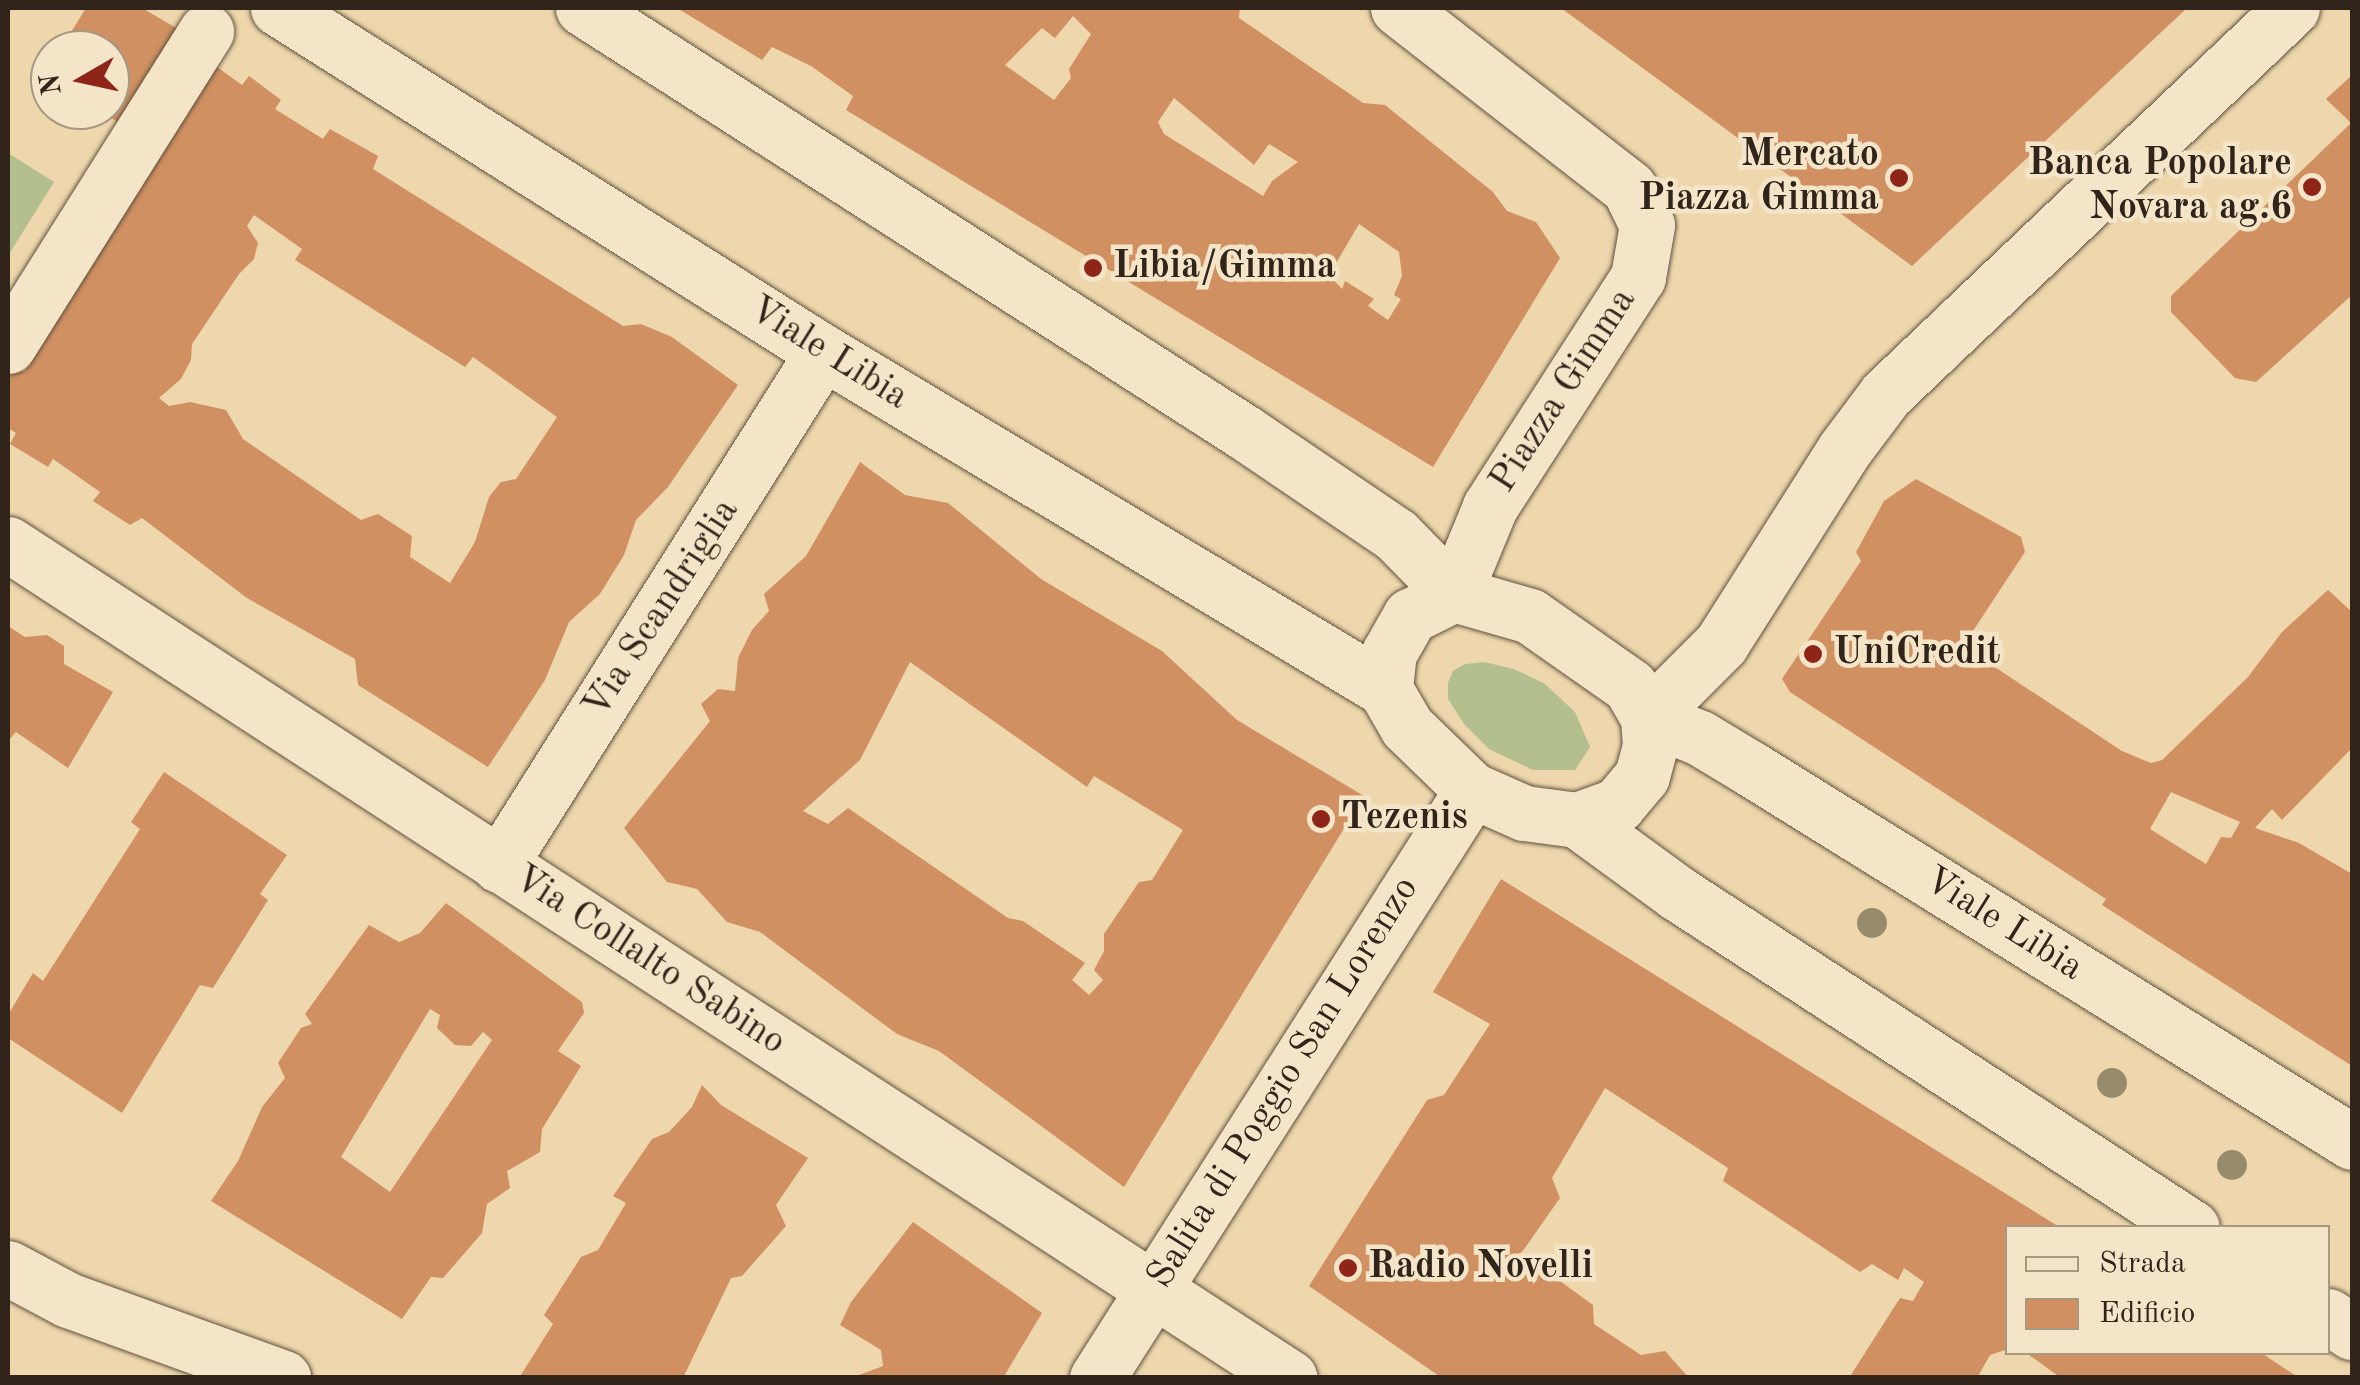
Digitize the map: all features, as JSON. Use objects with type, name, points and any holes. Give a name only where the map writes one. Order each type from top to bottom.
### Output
[{"type":"street","name":"Viale Libia","points":[[278,8],[823,352],[1385,689]]},
{"type":"street","points":[[582,8],[1244,432],[1396,535],[1454,594],[1509,607],[1571,641],[1630,686],[1648,717],[1648,766],[1633,791],[1603,813],[1577,820],[1538,817],[1472,790],[1418,742],[1385,689],[1384,672],[1398,632],[1425,604],[1454,594]]},
{"type":"street","points":[[1648,717],[1720,644],[1844,450],[1886,394],[2292,8]]},
{"type":"street","name":"Piazza Gimma","points":[[1426,16],[1629,188],[1647,225],[1638,277],[1490,507],[1454,594]]},
{"type":"street","points":[[8,346],[206,31]]},
{"type":"street","name":"Via Scandriglia","points":[[499,865],[823,352]]},
{"type":"street","name":"Via Collalto Sabino","points":[[8,544],[1290,1378]]},
{"type":"street","name":"Viale Libia","points":[[1648,717],[1727,754],[2352,1142]]},
{"type":"street","name":"Salita di Poggio San Lorenzo","points":[[1097,1378],[1472,790]]},
{"type":"street","points":[[1577,820],[1677,893],[2187,1225]]},
{"type":"street","points":[[8,1268],[86,1307],[283,1378]]},
{"type":"street","points":[[2330,1317],[2352,1332]]},
{"type":"green space","points":[[8,153],[54,182],[8,256]]},
{"type":"green space","points":[[1484,662],[1514,669],[1545,684],[1575,712],[1590,747],[1575,770],[1533,770],[1489,749],[1464,724],[1448,699],[1448,683],[1453,671],[1465,664]]},
{"type":"building","points":[[86,8],[142,8],[178,29],[130,109],[130,30],[72,30]]},
{"type":"building","points":[[677,8],[1240,8],[1239,18],[1363,103],[1385,105],[1493,192],[1507,211],[1536,222],[1560,258],[1433,467],[846,110],[853,96],[811,66],[772,47],[762,60]],"holes":[[[1073,16],[1091,34],[1069,69],[1071,78],[1054,100],[1005,65],[1042,28],[1055,38]],[[1174,98],[1254,165],[1269,144],[1298,162],[1272,181],[1263,196],[1164,134],[1158,122]],[[1359,224],[1399,252],[1402,276],[1394,295],[1401,299],[1388,320],[1368,306],[1374,299],[1345,281],[1342,289],[1329,275]]]},
{"type":"building","name":"Mercato Piazza Gimma","points":[[1561,8],[2187,8],[1912,266]]},
{"type":"building","points":[[206,59],[242,85],[249,76],[281,100],[275,109],[323,139],[330,129],[378,156],[373,169],[623,326],[641,324],[672,337],[738,385],[668,487],[636,520],[624,555],[600,594],[569,622],[545,680],[488,767],[358,685],[355,659],[247,598],[142,518],[130,525],[93,501],[100,492],[53,459],[48,467],[10,444],[16,433],[8,428],[8,372],[13,362],[24,372]],"holes":[[[254,215],[302,249],[295,260],[465,367],[473,357],[557,417],[516,479],[501,482],[489,497],[475,542],[450,583],[410,557],[412,536],[378,514],[361,520],[243,439],[226,410],[190,402],[169,406],[159,398],[181,379],[191,360],[192,344],[239,274],[254,259],[258,243],[247,226]]]},
{"type":"building","points":[[2352,75],[2352,295],[2256,382],[2235,378],[2171,312],[2171,296],[2351,123],[2326,99]]},
{"type":"building","points":[[860,462],[905,495],[948,503],[1041,579],[1162,651],[1237,720],[1364,796],[1124,1187],[939,1051],[897,1034],[760,932],[727,922],[697,889],[667,882],[624,828],[710,721],[701,704],[718,689],[735,691],[738,658],[752,630],[769,611],[764,594],[806,556]],"holes":[[[910,662],[1087,787],[1094,776],[1183,830],[1152,880],[1139,882],[1104,934],[1104,951],[1094,970],[1103,980],[1089,995],[1072,980],[1085,963],[1023,921],[1008,918],[848,808],[828,824],[803,811],[860,760]]]},
{"type":"building","points":[[1916,479],[2021,537],[2025,552],[1963,646],[2122,751],[2151,763],[2162,760],[2248,677],[2282,632],[2328,590],[2352,612],[2352,748],[2282,820],[2272,809],[2255,828],[2299,843],[2352,874],[2352,1066],[2102,905],[2106,899],[1790,692],[1782,679],[1861,561],[1856,552],[1884,501]],"holes":[[[2171,792],[2240,822],[2231,838],[2221,837],[2206,864],[2150,829]]]},
{"type":"building","points":[[8,626],[25,637],[47,635],[64,646],[64,664],[113,692],[68,768],[16,732],[8,741]]},
{"type":"building","points":[[164,772],[287,855],[260,894],[268,900],[213,988],[200,985],[122,1113],[8,1038],[8,1015],[33,973],[43,981],[140,829],[131,822]]},
{"type":"building","points":[[1501,879],[2056,1225],[2005,1225],[2005,1350],[1990,1355],[1977,1378],[1849,1378],[1900,1298],[1913,1301],[1924,1282],[1904,1268],[1898,1280],[1872,1264],[1860,1272],[1723,1181],[1728,1168],[1605,1088],[1552,1178],[1560,1198],[1522,1252],[1503,1260],[1500,1268],[1538,1265],[1593,1305],[1594,1324],[1641,1355],[1665,1351],[1689,1378],[1442,1378],[1309,1286],[1427,1100],[1444,1095],[1490,1024],[1433,992]]},
{"type":"building","points":[[446,903],[582,1002],[584,1013],[558,1051],[581,1066],[542,1129],[540,1152],[507,1171],[510,1188],[487,1204],[482,1233],[443,1278],[431,1277],[402,1319],[211,1201],[238,1161],[262,1107],[285,1078],[278,1063],[301,1028],[312,1024],[305,1014],[369,925],[399,942],[420,933]],"holes":[[[430,1009],[440,1015],[437,1028],[455,1045],[471,1046],[483,1032],[492,1040],[390,1192],[341,1157]]]},
{"type":"building","points":[[702,1085],[721,1105],[808,1158],[776,1205],[786,1226],[742,1276],[731,1278],[683,1378],[519,1378],[553,1324],[544,1315],[581,1257],[598,1250],[626,1203],[613,1196],[652,1139],[669,1132],[692,1107]]},
{"type":"building","points":[[913,1222],[1042,1313],[1003,1378],[851,1378],[883,1366],[881,1350],[840,1325],[851,1302]]},
{"type":"building","points":[[2029,1355],[2264,1355],[2299,1378],[2061,1378]]},
{"type":"place","name":"Mercato Piazza Gimma","points":[[1899,178]]},
{"type":"place","name":"Banca Popolare Novara ag.6","points":[[2312,187]]},
{"type":"place","name":"Libia/Gimma","points":[[1093,268]]},
{"type":"place","name":"UniCredit","points":[[1813,654]]},
{"type":"place","name":"Tezenis","points":[[1321,819]]},
{"type":"place","name":"Radio Novelli","points":[[1348,1268]]}]
